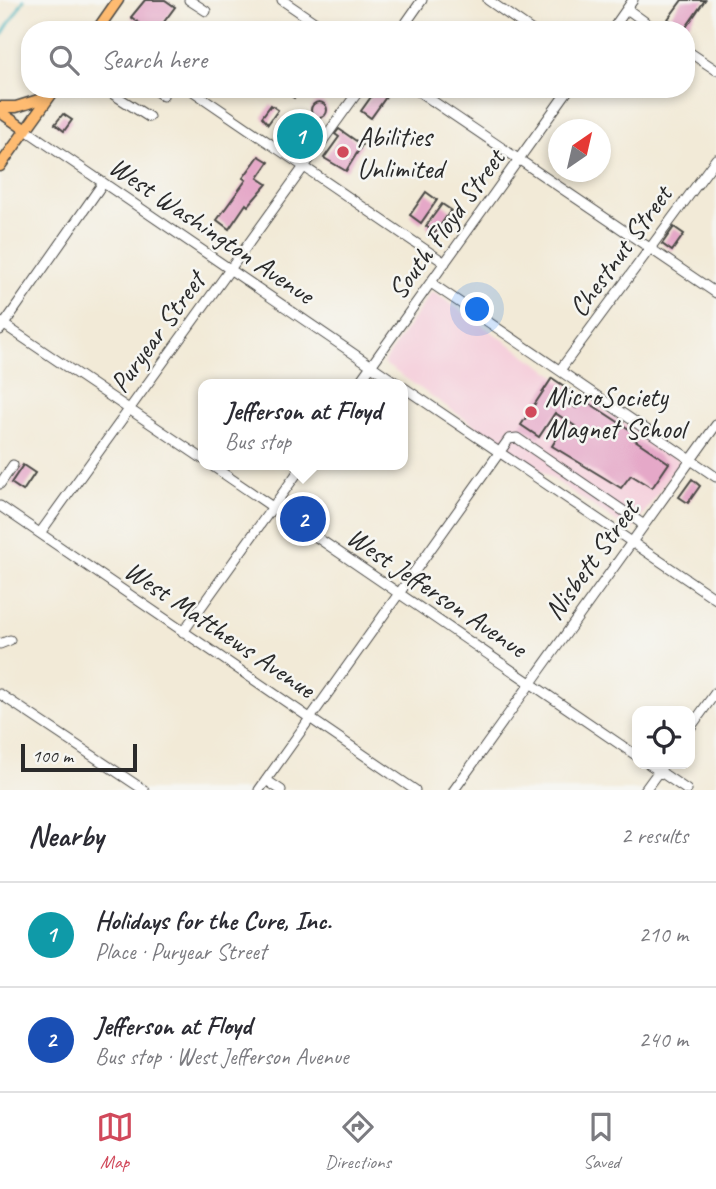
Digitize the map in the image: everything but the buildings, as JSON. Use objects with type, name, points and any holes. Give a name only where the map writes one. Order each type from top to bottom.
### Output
[{"type":"main road","points":[[104,21],[118,0]]},
{"type":"main road","points":[[0,107],[32,104],[42,98]]},
{"type":"main road","points":[[0,166],[49,98]]},
{"type":"main road","name":"West Washington Avenue","points":[[0,112],[26,130]]},
{"type":"street","points":[[189,0],[206,11]]},
{"type":"street","points":[[282,0],[313,21]]},
{"type":"street","points":[[407,21],[422,0]]},
{"type":"street","points":[[488,0],[518,21]]},
{"type":"street","points":[[618,21],[633,0]]},
{"type":"street","points":[[626,9],[643,21]]},
{"type":"street","points":[[695,56],[716,71]]},
{"type":"street","points":[[120,98],[149,117]]},
{"type":"street","points":[[203,98],[445,263]]},
{"type":"street","name":"Puryear Street","points":[[40,533],[353,98]]},
{"type":"street","points":[[428,98],[716,293]]},
{"type":"street","name":"South Floyd Street","points":[[362,379],[563,98]]},
{"type":"street","name":"West Washington Avenue","points":[[26,130],[390,379]]},
{"type":"street","name":"Chestnut Street","points":[[560,370],[716,159]]},
{"type":"street","points":[[103,183],[1,325],[198,456]]},
{"type":"street","points":[[431,283],[716,478]]},
{"type":"street","name":"West Washington Avenue","points":[[408,391],[716,598]]},
{"type":"street","name":"Nisbett Street","points":[[454,790],[716,425]]},
{"type":"street","points":[[259,790],[509,439],[517,438],[644,525]]},
{"type":"street","points":[[0,484],[13,464]]},
{"type":"street","name":"West Jefferson Avenue","points":[[218,470],[632,753]]},
{"type":"street","points":[[183,632],[300,470]]},
{"type":"street","name":"West Matthews Avenue","points":[[0,506],[415,790]]},
{"type":"street","points":[[0,644],[10,640]]},
{"type":"street","points":[[695,721],[716,692]]},
{"type":"street","points":[[0,694],[144,790]]},
{"type":"street","points":[[645,790],[661,769]]},
{"type":"street","points":[[664,769],[687,790]]},
{"type":"street","points":[[266,780],[281,790]]},
{"type":"shaded area","name":"MicroSociety Magnet School","points":[[432,291],[680,461],[631,532],[383,363]]},
{"type":"waterway","points":[[0,38],[24,0]]},
{"type":"place","name":"Holidays for the Cure, Inc.","points":[[300,136]]},
{"type":"place","name":"Abilities Unlimited","points":[[343,152]]},
{"type":"place","name":"MicroSociety Magnet School","points":[[531,412]]},
{"type":"place","name":"Jefferson at Floyd","points":[[303,519]]}]
